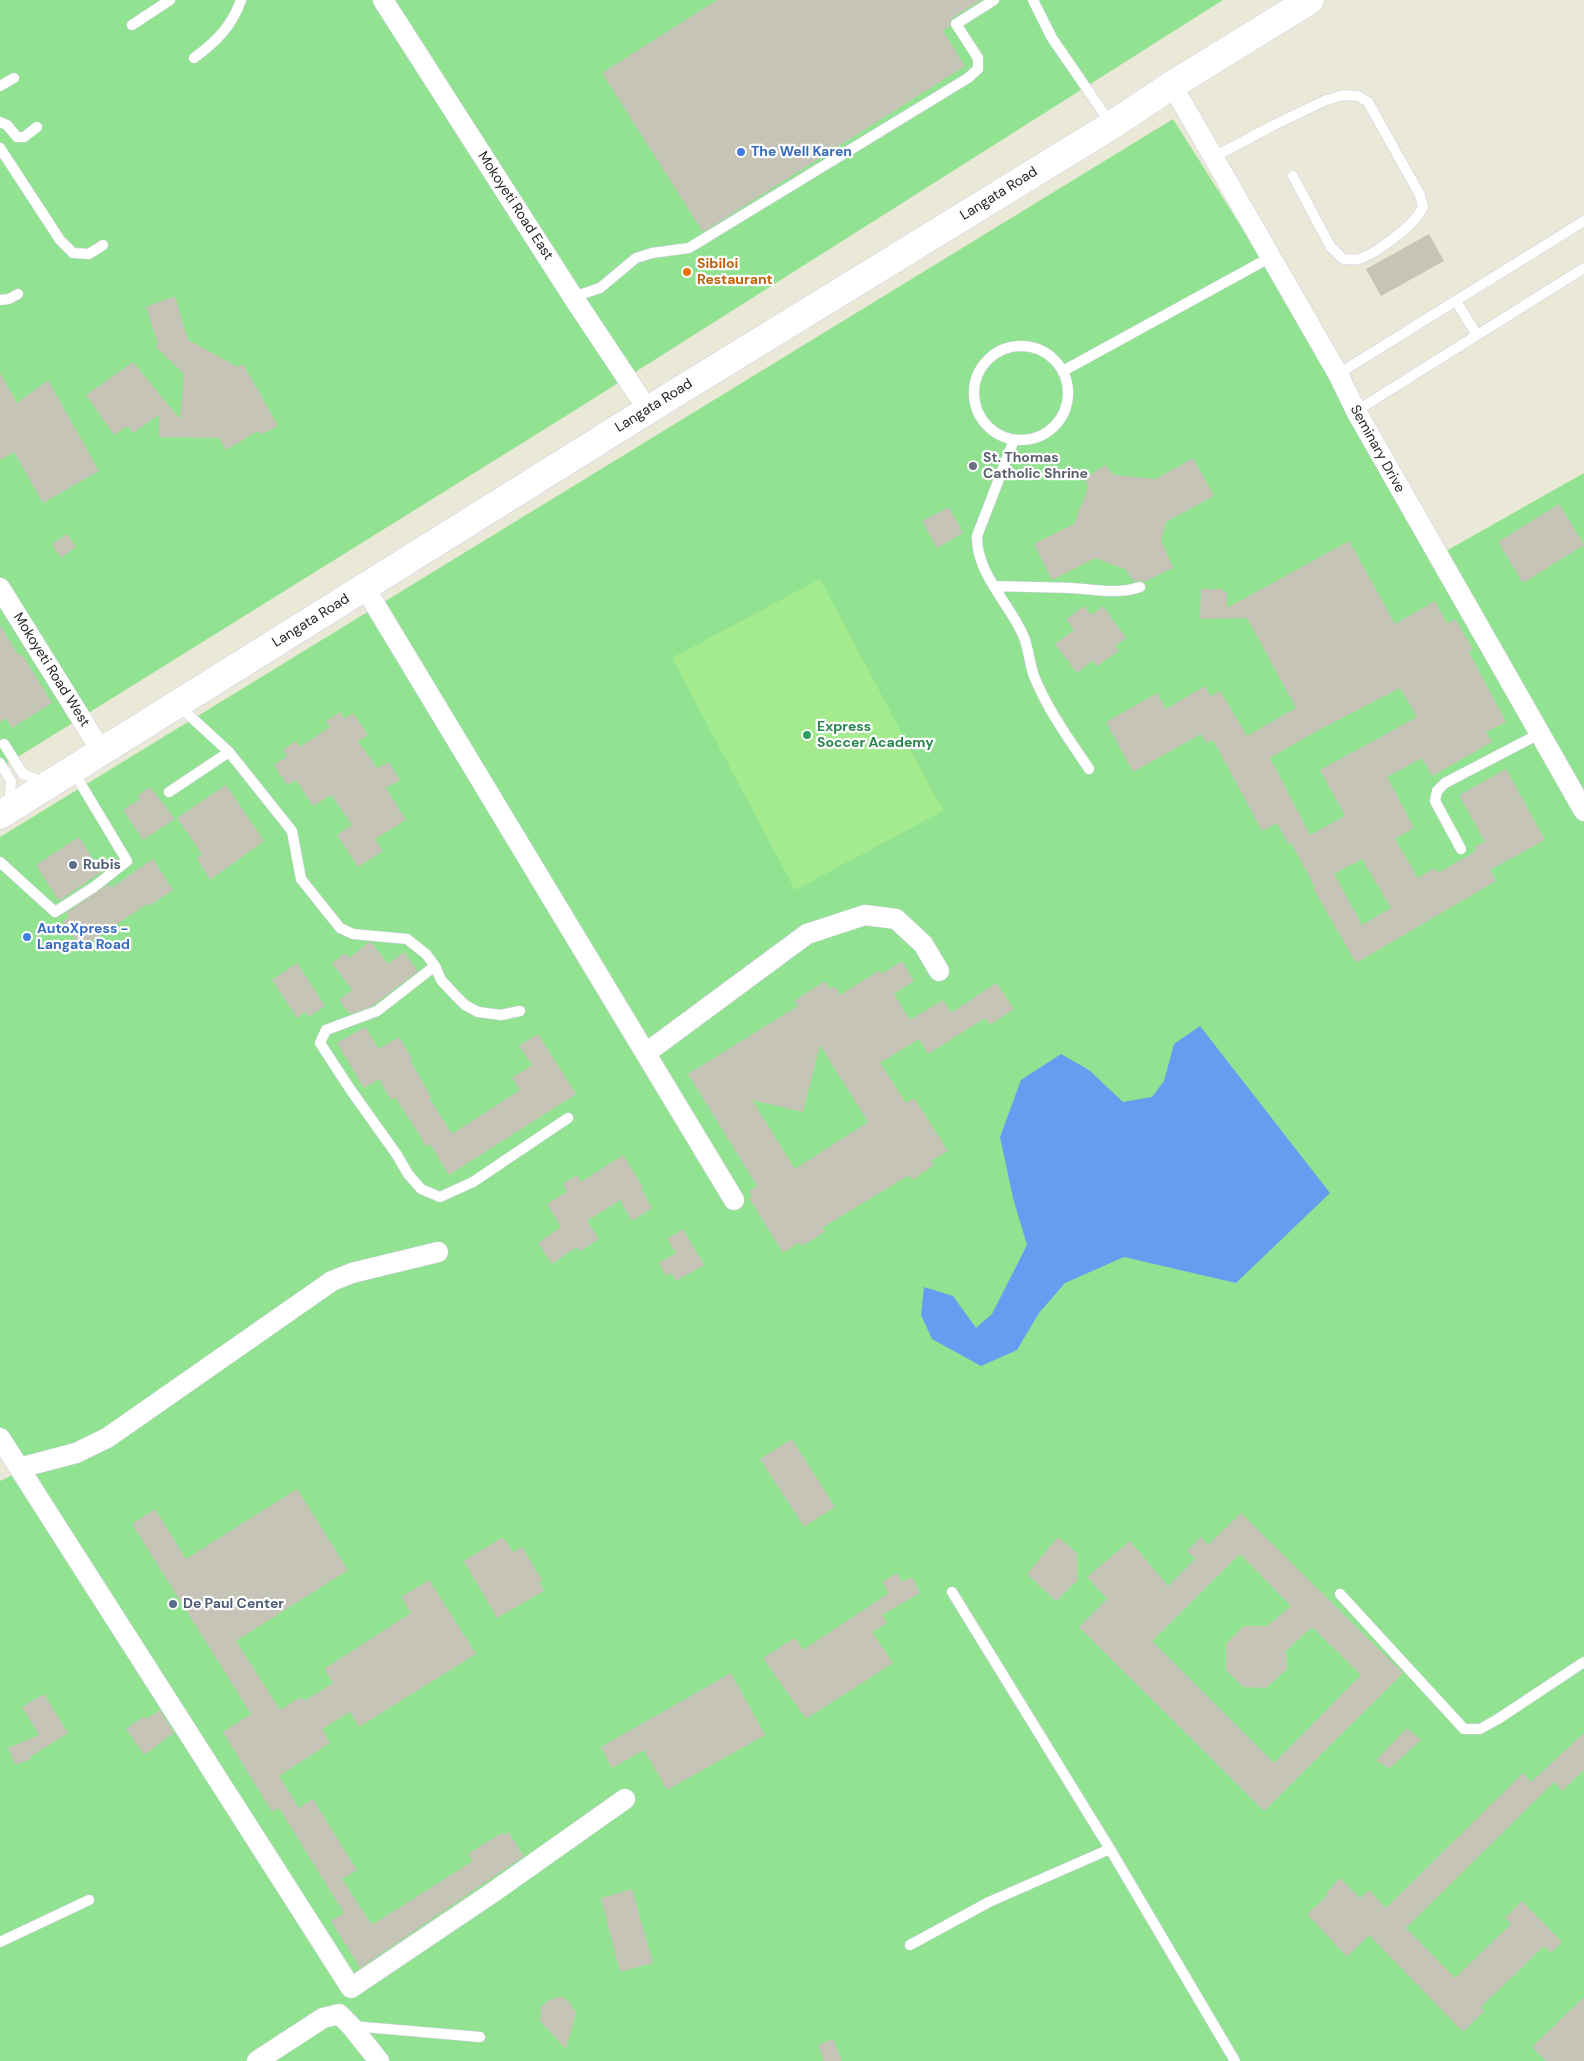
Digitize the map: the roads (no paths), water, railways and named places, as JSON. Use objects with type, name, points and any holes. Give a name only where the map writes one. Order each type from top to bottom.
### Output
[{"type":"main road","name":"Langata Road","points":[[4,813],[648,410],[1112,125],[1172,85],[1310,0]]},
{"type":"street","name":"Mokoyeti Road East","points":[[383,0],[573,297],[648,410]]},
{"type":"street","name":"Seminary Drive","points":[[1172,85],[1338,374],[1356,411],[1584,812]]},
{"type":"street","name":"Mokoyeti Road West","points":[[0,588],[102,752]]},
{"type":"street","points":[[364,588],[734,1200]]},
{"type":"street","points":[[646,1053],[807,934],[865,915],[896,919],[923,944],[939,971]]},
{"type":"street","points":[[19,1468],[76,1453],[106,1438],[307,1296],[332,1281],[352,1273],[438,1252]]},
{"type":"street","points":[[0,1438],[351,1988],[492,1893],[625,1799]]},
{"type":"street","points":[[257,2061],[323,2018],[338,2014],[351,2026],[380,2061]]},
{"type":"lane","points":[[132,26],[170,0]]},
{"type":"lane","points":[[194,58],[210,46],[235,18],[241,0]]},
{"type":"lane","points":[[573,297],[600,288],[636,258],[652,253],[689,248],[968,78],[978,69],[979,61],[956,24],[994,0]]},
{"type":"lane","points":[[1033,0],[1052,38],[1112,125]]},
{"type":"lane","points":[[0,86],[14,78]]},
{"type":"lane","points":[[1214,157],[1326,100],[1344,95],[1358,96],[1368,102],[1420,195],[1423,207],[1419,216],[1392,240],[1358,259],[1343,259],[1330,246],[1293,176]]},
{"type":"lane","points":[[0,122],[7,125],[17,137],[24,137],[37,127]]},
{"type":"lane","points":[[0,148],[60,240],[73,253],[89,254],[103,245]]},
{"type":"lane","points":[[1338,374],[1584,221]]},
{"type":"lane","points":[[1063,371],[1271,257]]},
{"type":"lane","points":[[1356,411],[1584,268]]},
{"type":"lane","points":[[0,300],[9,299],[18,294]]},
{"type":"lane","points":[[1456,301],[1477,335]]},
{"type":"lane","points":[[1020,346],[1037,349],[1052,358],[1063,371],[1068,388],[1067,405],[1060,420],[1047,433],[1031,440],[1014,440],[998,434],[984,423],[976,408],[974,391],[978,374],[988,360],[1003,350],[1020,346]]},
{"type":"lane","points":[[1014,440],[977,536],[977,548],[984,569],[1023,636],[1034,676],[1055,718],[1089,769]]},
{"type":"lane","points":[[995,586],[1104,591],[1130,590],[1140,587]]},
{"type":"lane","points":[[177,705],[229,752],[292,831],[301,879],[340,928],[353,934],[407,939],[426,954],[435,966],[441,980],[465,1005],[478,1012],[501,1014],[520,1011]]},
{"type":"lane","points":[[1461,849],[1435,801],[1437,791],[1446,783],[1539,734]]},
{"type":"lane","points":[[4,744],[23,774],[49,785]]},
{"type":"lane","points":[[169,792],[229,752]]},
{"type":"lane","points":[[0,763],[11,781],[4,813]]},
{"type":"lane","points":[[0,862],[55,912],[94,887],[127,862],[72,770]]},
{"type":"lane","points":[[435,966],[378,1011],[326,1030],[320,1043],[350,1089],[398,1155],[408,1174],[421,1189],[440,1197],[472,1182],[568,1118]]},
{"type":"lane","points":[[952,1592],[1110,1849],[1235,2061]]},
{"type":"lane","points":[[1340,1594],[1464,1729],[1480,1729],[1498,1720],[1584,1662]]},
{"type":"lane","points":[[910,1945],[989,1902],[1110,1849]]},
{"type":"lane","points":[[0,1942],[89,1900]]},
{"type":"lane","points":[[351,2026],[480,2037]]},
{"type":"water","points":[[1200,1026],[1330,1193],[1236,1283],[1124,1257],[1065,1283],[1039,1313],[1017,1350],[981,1366],[932,1339],[921,1315],[924,1287],[953,1296],[976,1328],[992,1314],[1027,1245],[1013,1198],[1000,1137],[1021,1080],[1061,1054],[1089,1070],[1123,1102],[1152,1097],[1164,1081],[1174,1044]]},
{"type":"place","name":"The Well Karen","points":[[741,152]]},
{"type":"place","name":"Sibiloi Restaurant","points":[[687,272]]},
{"type":"place","name":"St. Thomas Catholic Shrine","points":[[973,466]]},
{"type":"place","name":"Express Soccer Academy","points":[[807,735]]},
{"type":"place","name":"Rubis","points":[[73,865]]},
{"type":"place","name":"AutoXpress - Langata Road","points":[[27,937]]},
{"type":"place","name":"De Paul Center","points":[[173,1604]]}]
